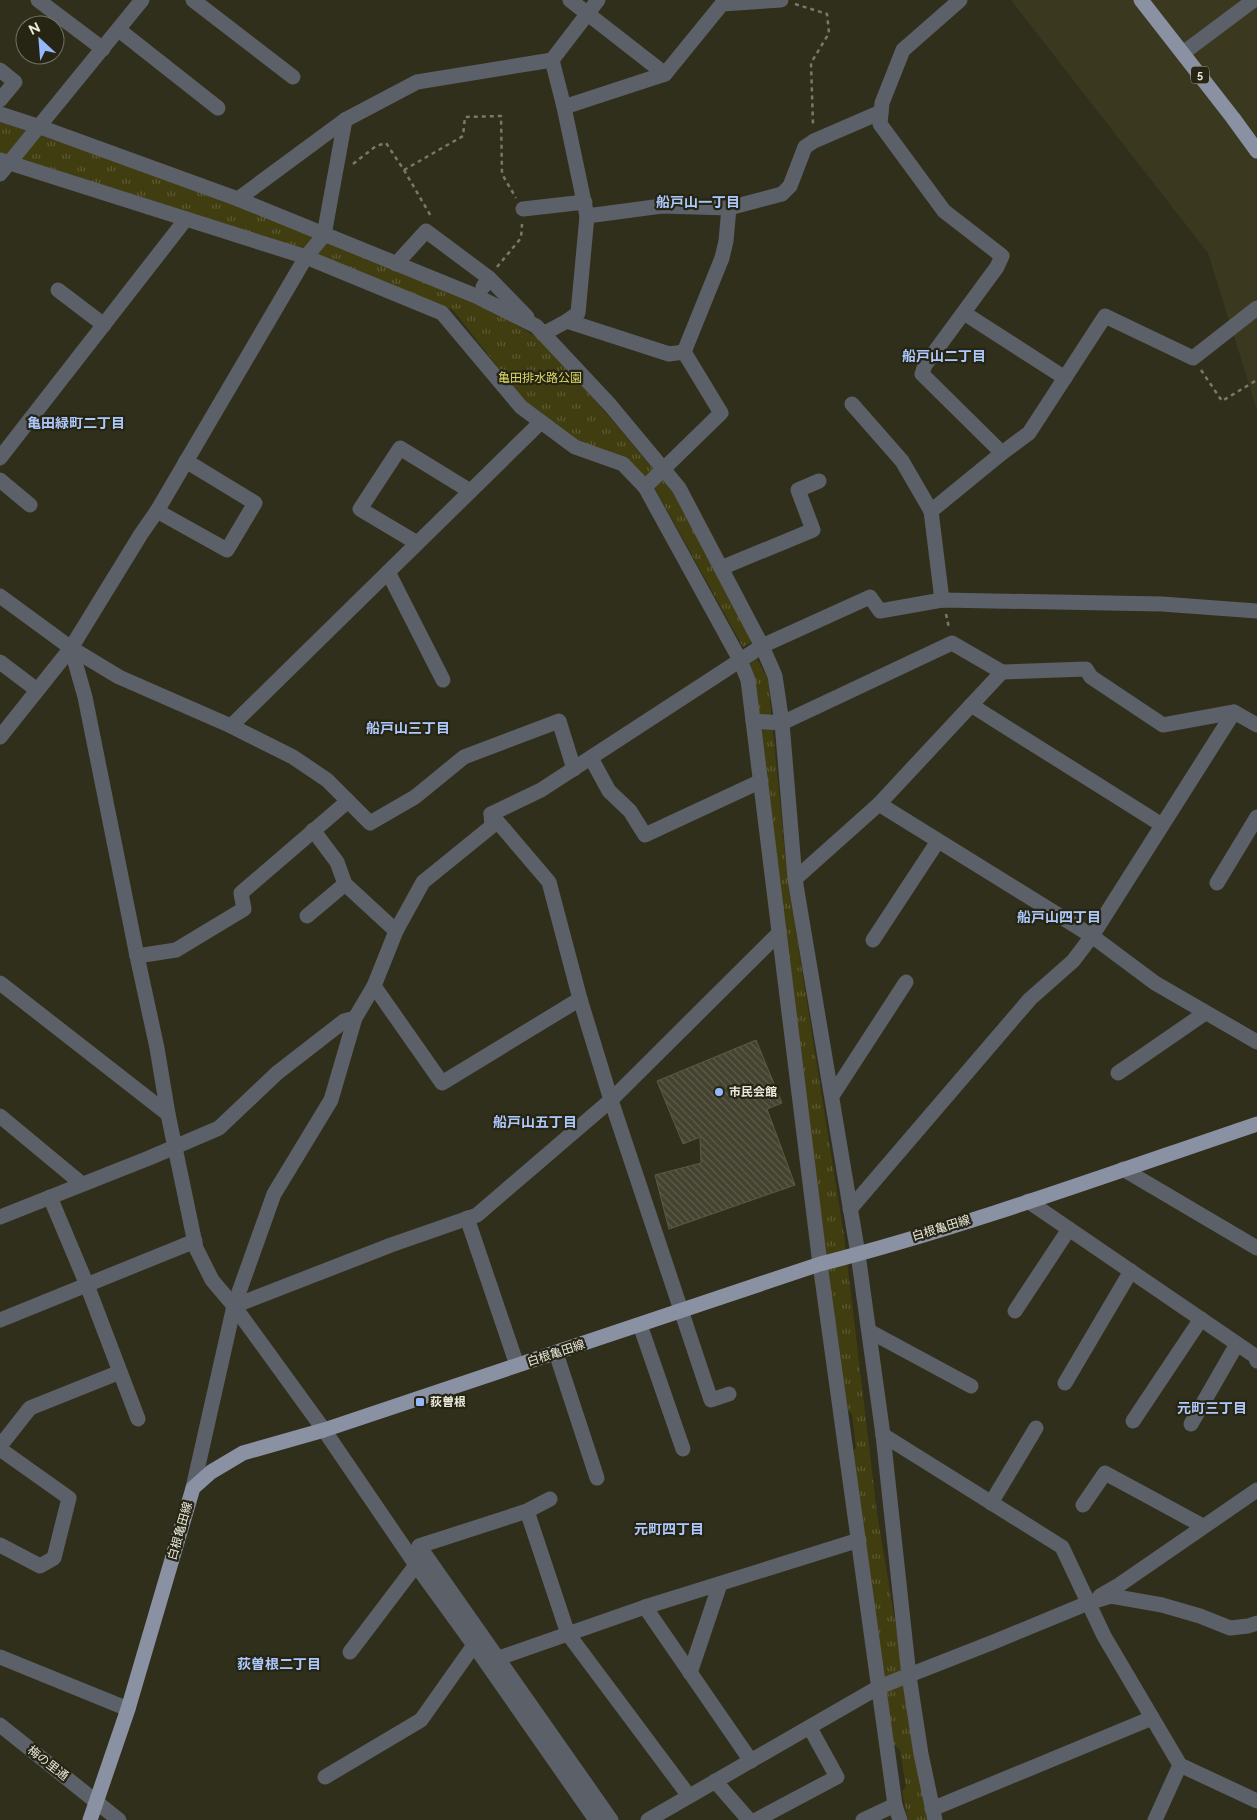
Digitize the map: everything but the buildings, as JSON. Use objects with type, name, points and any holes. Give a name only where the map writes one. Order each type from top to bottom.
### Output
[{"type":"main road","name":"5","points":[[1141,0],[1249,138],[1257,151]]},
{"type":"main road","name":"白根亀田線","points":[[90,1820],[128,1709],[193,1488],[211,1472],[243,1453],[324,1430],[820,1264],[1028,1201],[1257,1124]]},
{"type":"street","points":[[38,0],[103,49]]},
{"type":"street","points":[[142,0],[40,127],[3,166],[186,219],[306,257],[442,313],[521,407],[575,447],[623,464],[645,487],[740,660],[748,680],[820,1264],[895,1805],[900,1820]]},
{"type":"street","points":[[193,0],[293,77]]},
{"type":"street","points":[[570,0],[664,74]]},
{"type":"street","points":[[238,199],[345,120],[417,82],[552,60],[598,0]]},
{"type":"street","points":[[564,107],[664,74],[722,4],[781,0]]},
{"type":"street","points":[[960,0],[903,50],[882,103],[880,124],[944,211],[1002,256],[997,267],[926,365],[922,374],[1002,452]]},
{"type":"street","points":[[1183,53],[1254,0]]},
{"type":"street","points":[[118,30],[218,108]]},
{"type":"street","points":[[0,114],[238,199],[476,296],[540,330],[568,322],[578,313],[586,209],[552,60]]},
{"type":"street","points":[[0,70],[15,82],[0,100]]},
{"type":"street","points":[[523,209],[662,206],[729,208],[782,194],[790,186],[804,147],[814,140],[881,112]]},
{"type":"street","points":[[0,736],[71,648],[157,511],[306,257],[324,235],[345,120]]},
{"type":"street","points":[[684,352],[722,258],[726,241],[729,208]]},
{"type":"street","points":[[0,458],[186,219]]},
{"type":"street","points":[[396,264],[426,231],[489,278],[610,405],[679,488],[762,646],[775,676],[782,723],[795,879],[858,1254],[882,1434],[909,1676],[921,1754],[933,1814],[1152,1718]]},
{"type":"street","points":[[476,296],[489,278]]},
{"type":"street","points":[[58,290],[104,325]]},
{"type":"street","points":[[931,511],[1002,452],[1029,433],[1105,316],[1193,358],[1257,308]]},
{"type":"street","points":[[964,313],[1065,378]]},
{"type":"street","points":[[568,322],[670,354],[684,352]]},
{"type":"street","points":[[645,487],[720,413],[684,352]]},
{"type":"street","points":[[852,404],[902,461],[931,511],[942,600]]},
{"type":"street","points":[[231,726],[541,422]]},
{"type":"street","points":[[417,543],[360,508],[400,448],[470,492]]},
{"type":"street","points":[[157,511],[227,550],[255,503],[186,462]]},
{"type":"street","points":[[0,480],[30,505]]},
{"type":"street","points":[[721,568],[813,530],[798,490],[819,481]]},
{"type":"street","points":[[388,572],[443,680]]},
{"type":"street","points":[[0,596],[71,648],[119,677],[231,726],[292,757],[326,780],[370,824],[415,798],[464,756],[558,721],[574,769]]},
{"type":"street","points":[[491,814],[541,790],[762,646],[870,597],[880,611],[942,600],[1162,604],[1257,610]]},
{"type":"street","points":[[753,720],[782,723],[952,643],[1002,672],[1086,669],[1091,677],[1163,725],[1234,712],[1257,725]]},
{"type":"street","points":[[71,648],[85,697],[196,1248],[212,1280],[234,1306],[324,1430],[416,1565],[596,1820]]},
{"type":"street","points":[[0,662],[37,690]]},
{"type":"street","points":[[795,879],[878,804],[1002,672]]},
{"type":"street","points":[[971,705],[1162,824]]},
{"type":"street","points":[[850,1210],[1030,999],[1073,961],[1092,936],[1234,712]]},
{"type":"street","points":[[591,758],[609,791],[630,812],[646,835],[761,781]]},
{"type":"street","points":[[137,956],[176,950],[244,909],[241,893],[348,801]]},
{"type":"street","points":[[878,804],[1092,936],[1155,983],[1257,1042]]},
{"type":"street","points":[[193,1488],[234,1306],[274,1194],[331,1100],[356,1018],[374,986],[396,931],[424,882],[492,826],[491,814]]},
{"type":"street","points":[[491,814],[549,882],[580,999],[611,1100],[711,1400],[730,1394]]},
{"type":"street","points":[[1217,883],[1257,817]]},
{"type":"street","points":[[314,830],[337,862],[345,884],[396,931]]},
{"type":"street","points":[[873,940],[938,841]]},
{"type":"street","points":[[307,916],[345,884]]},
{"type":"street","points":[[234,1306],[391,1245],[477,1215],[611,1100],[779,933]]},
{"type":"street","points":[[832,1096],[906,982]]},
{"type":"street","points":[[0,983],[168,1114]]},
{"type":"street","points":[[374,986],[442,1083],[580,999]]},
{"type":"street","points":[[1118,1072],[1205,1013]]},
{"type":"street","points":[[3,1212],[50,1197],[219,1128],[277,1073],[344,1021],[356,1018]]},
{"type":"street","points":[[0,1116],[82,1184]]},
{"type":"street","points":[[1123,1169],[1257,1248]]},
{"type":"street","points":[[50,1197],[87,1285],[138,1419]]},
{"type":"street","points":[[1028,1201],[1256,1356]]},
{"type":"street","points":[[467,1218],[517,1366]]},
{"type":"street","points":[[1015,1311],[1069,1229]]},
{"type":"street","points":[[0,1320],[195,1241]]},
{"type":"street","points":[[1065,1383],[1131,1271]]},
{"type":"street","points":[[1133,1421],[1200,1319]]},
{"type":"street","points":[[640,1325],[683,1449]]},
{"type":"street","points":[[868,1330],[971,1386]]},
{"type":"street","points":[[1191,1424],[1237,1344]]},
{"type":"street","points":[[556,1353],[597,1478]]},
{"type":"street","points":[[0,1545],[40,1566],[54,1558],[69,1498],[0,1447],[30,1408],[120,1372]]},
{"type":"street","points":[[991,1503],[1036,1428]]},
{"type":"street","points":[[882,1434],[1062,1547],[1104,1636],[1180,1765],[1257,1801]]},
{"type":"street","points":[[1083,1505],[1105,1473],[1203,1526]]},
{"type":"street","points":[[1088,1603],[1119,1585],[1257,1490]]},
{"type":"street","points":[[550,1499],[527,1511],[419,1546],[611,1820]]},
{"type":"street","points":[[527,1511],[568,1634],[689,1796]]},
{"type":"street","points":[[499,1658],[645,1607],[859,1540]]},
{"type":"street","points":[[350,1652],[416,1565]]},
{"type":"street","points":[[690,1673],[720,1584]]},
{"type":"street","points":[[648,1820],[664,1816],[689,1796],[879,1687],[1088,1603],[1111,1596],[1162,1605],[1200,1616],[1230,1628],[1257,1623]]},
{"type":"street","points":[[645,1607],[751,1761]]},
{"type":"street","points":[[324,1777],[421,1720],[474,1645]]},
{"type":"street","points":[[0,1657],[128,1709]]},
{"type":"street","name":"梅の里通","points":[[0,1725],[120,1820]]},
{"type":"street","points":[[756,1820],[837,1777],[810,1728]]},
{"type":"street","points":[[1155,1820],[1180,1765]]},
{"type":"street","points":[[715,1781],[749,1820]]},
{"type":"street","points":[[863,1820],[895,1805]]},
{"type":"path","points":[[781,0],[827,14],[829,33],[811,64],[814,140]]},
{"type":"path","points":[[404,170],[463,136],[466,118],[501,116],[502,174],[523,209],[521,238],[489,278]]},
{"type":"path","points":[[334,179],[376,146],[386,143],[434,222],[426,231]]},
{"type":"path","points":[[1193,358],[1222,401],[1257,380]]},
{"type":"path","points":[[942,600],[952,643]]},
{"type":"shaded area","points":[[1011,0],[1257,0],[1257,410],[1208,253]]},
{"type":"green space","name":"亀田排水路公園","points":[[0,122],[236,201],[479,303],[540,339],[673,493],[752,642],[743,647],[651,481],[574,442],[526,403],[453,310],[277,242],[0,160]]},
{"type":"green space","points":[[753,652],[768,679],[787,876],[844,1236],[877,1513],[928,1820],[908,1820],[902,1792],[906,1787],[900,1750],[894,1745],[851,1454],[856,1448],[852,1414],[845,1408],[750,662]]},
{"type":"place","name":"市民会館","points":[[719,1092]]},
{"type":"place","name":"荻曽根","points":[[420,1402]]},
{"type":"district","name":"船戸山一丁目","points":[[698,202]]},
{"type":"district","name":"船戸山二丁目","points":[[944,356]]},
{"type":"district","name":"亀田緑町二丁目","points":[[76,423]]},
{"type":"district","name":"船戸山三丁目","points":[[408,728]]},
{"type":"district","name":"船戸山四丁目","points":[[1059,917]]},
{"type":"district","name":"船戸山五丁目","points":[[535,1122]]},
{"type":"district","name":"元町三丁目","points":[[1212,1408]]},
{"type":"district","name":"元町四丁目","points":[[669,1529]]},
{"type":"district","name":"荻曽根二丁目","points":[[279,1664]]}]
